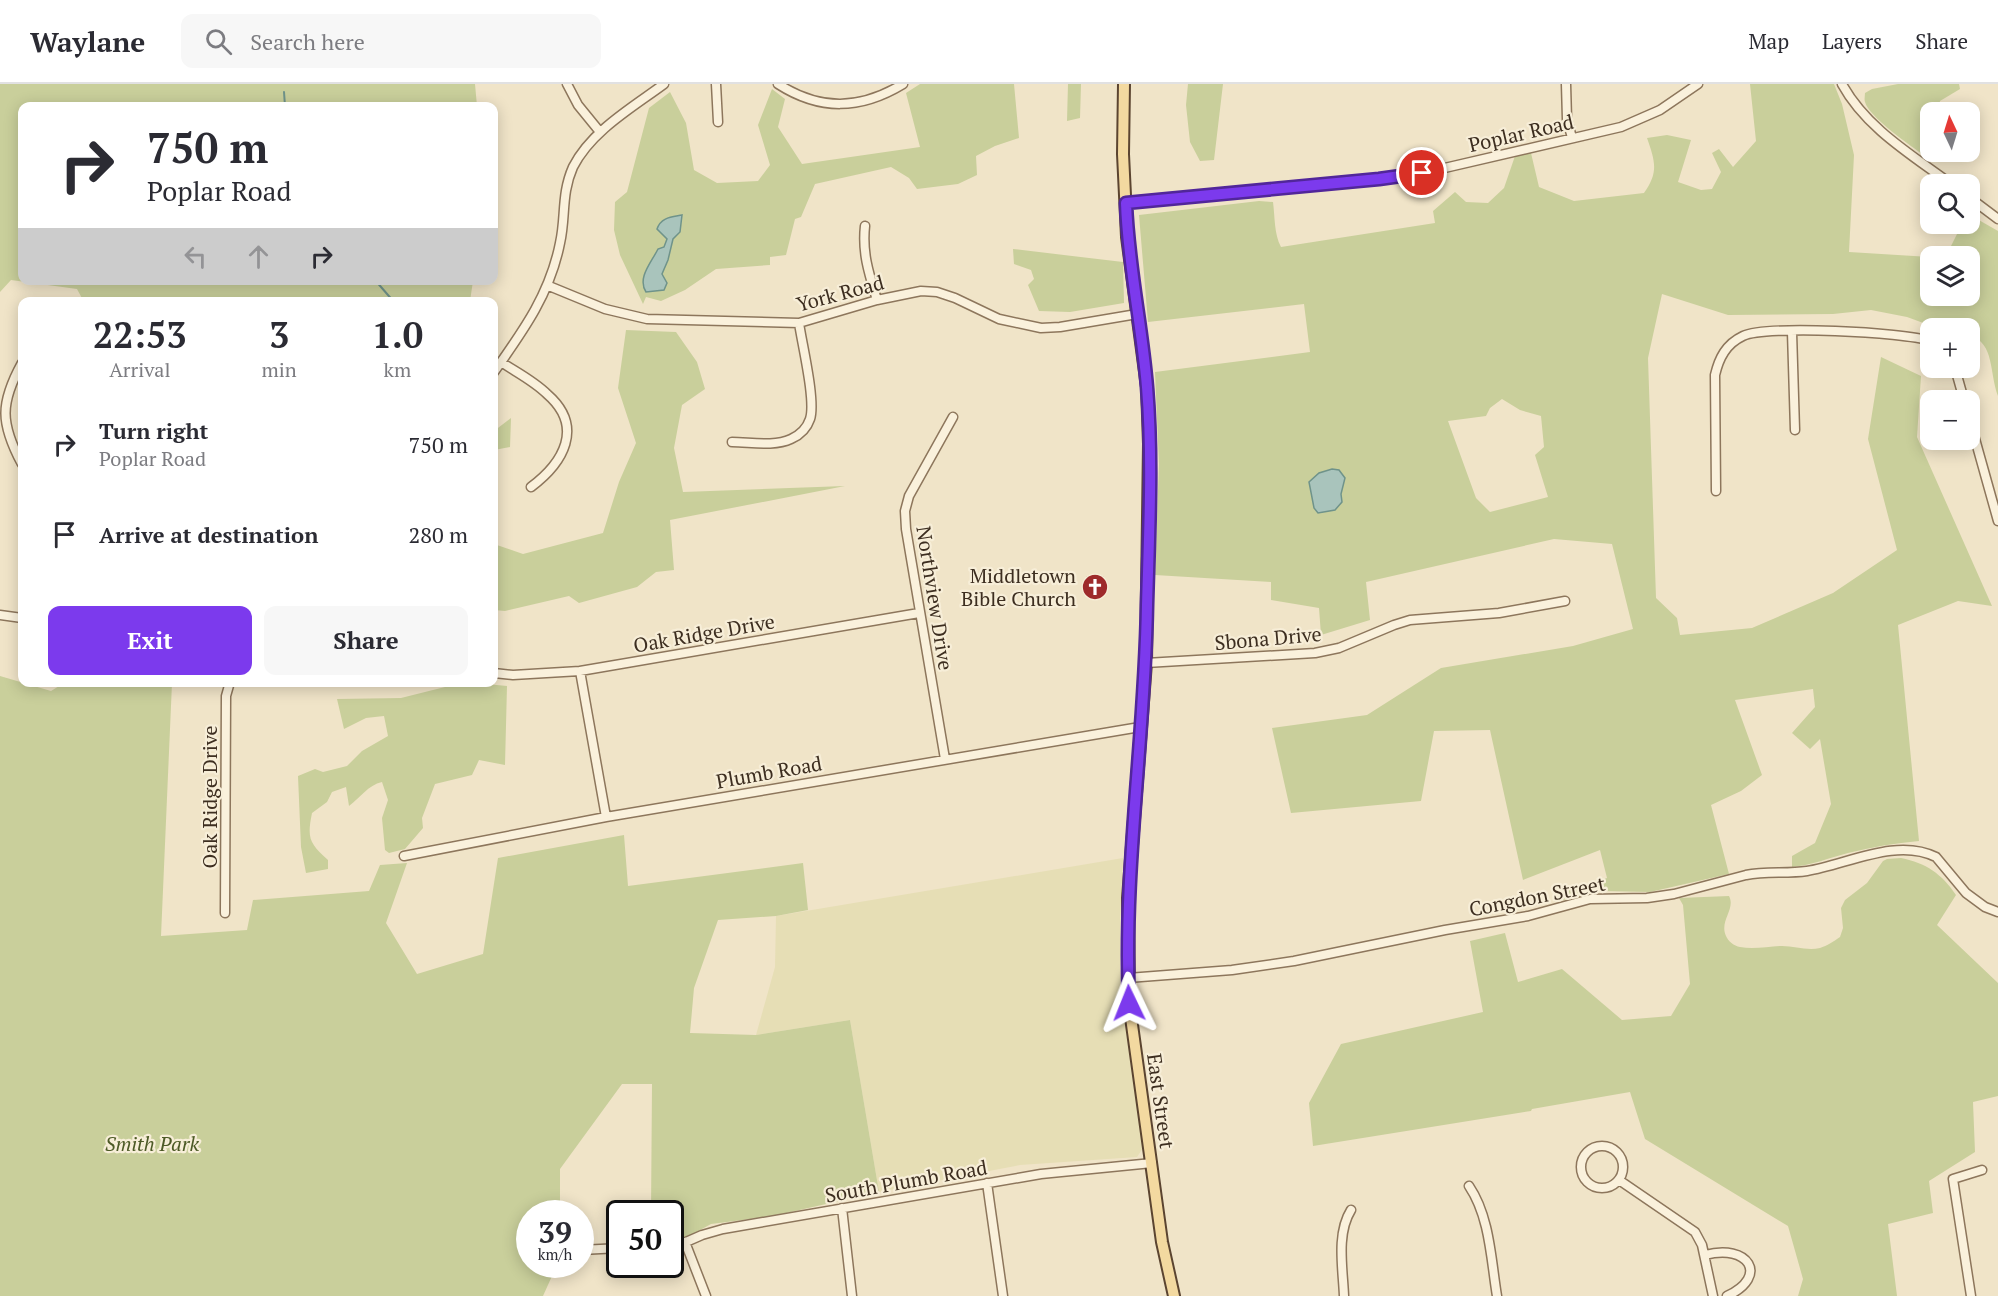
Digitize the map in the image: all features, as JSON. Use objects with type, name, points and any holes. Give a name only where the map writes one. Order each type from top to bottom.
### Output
[{"type":"main road","name":"East Street","points":[[1124,84],[1123,154],[1127,237],[1144,357],[1149,415],[1146,663],[1128,898],[1129,1003],[1162,1242],[1174,1296]]},
{"type":"street","points":[[567,84],[578,105],[600,132]]},
{"type":"street","points":[[498,366],[549,286],[561,240],[562,208],[566,187],[574,166],[600,132],[664,84]]},
{"type":"street","points":[[716,84],[718,122]]},
{"type":"street","points":[[778,84],[811,101],[839,105],[867,102],[903,84]]},
{"type":"street","points":[[1566,84],[1567,119],[1572,138]]},
{"type":"street","points":[[1842,84],[1866,117],[1883,133],[1938,174]]},
{"type":"street","name":"Poplar Road","points":[[1126,203],[1408,176],[1621,127],[1660,110],[1695,85]]},
{"type":"street","points":[[1980,206],[1998,219]]},
{"type":"street","points":[[865,226],[864,259],[877,300]]},
{"type":"street","name":"York Road","points":[[549,286],[605,309],[647,319],[799,323],[877,300],[921,291],[937,292],[955,298],[999,319],[1041,328],[1137,314]]},
{"type":"street","points":[[732,442],[777,442],[791,439],[803,432],[810,418],[812,403],[799,323]]},
{"type":"street","points":[[1716,491],[1717,364],[1732,343],[1745,335],[1757,332],[1829,331],[1920,338]]},
{"type":"street","points":[[1792,332],[1795,430]]},
{"type":"street","points":[[501,362],[548,394],[561,410],[567,429],[566,446],[558,462],[531,487]]},
{"type":"street","points":[[18,370],[6,390],[3,421],[8,440],[18,457]]},
{"type":"street","name":"Northview Drive","points":[[945,759],[919,613],[905,511],[909,496],[953,417]]},
{"type":"street","points":[[1978,450],[1998,521]]},
{"type":"street","name":"Sbona Drive","points":[[1146,663],[1315,653],[1339,648],[1394,625],[1410,621],[1499,613],[1565,601]]},
{"type":"street","name":"Oak Ridge Drive","points":[[498,673],[513,675],[580,671],[919,613]]},
{"type":"street","points":[[0,615],[18,617]]},
{"type":"street","points":[[580,671],[606,817]]},
{"type":"street","name":"Oak Ridge Drive","points":[[225,913],[226,696],[229,687]]},
{"type":"street","name":"Plumb Road","points":[[404,856],[606,817],[1140,727]]},
{"type":"street","name":"Congdon Street","points":[[1128,978],[1232,970],[1294,961],[1435,932],[1528,916],[1590,899],[1660,896],[1760,872],[1810,871],[1858,857],[1889,852],[1913,851],[1936,857],[1966,893],[1985,907],[1998,912]]},
{"type":"street","points":[[1607,1147],[1613,1150],[1622,1161],[1623,1167],[1619,1180],[1614,1185],[1600,1188],[1588,1183],[1582,1171],[1584,1158],[1594,1148],[1607,1147]]},
{"type":"street","name":"South Plumb Road","points":[[685,1242],[723,1229],[987,1183],[1081,1168],[1152,1163]]},
{"type":"street","points":[[1971,1296],[1953,1179],[1982,1170]]},
{"type":"street","points":[[1619,1180],[1689,1227],[1700,1239],[1713,1296]]},
{"type":"street","points":[[987,1183],[1003,1296]]},
{"type":"street","points":[[1469,1186],[1477,1197],[1483,1213],[1497,1296]]},
{"type":"street","points":[[842,1208],[852,1296]]},
{"type":"street","points":[[1344,1296],[1342,1233],[1345,1220],[1351,1210]]},
{"type":"street","points":[[685,1242],[706,1296]]},
{"type":"street","points":[[1705,1255],[1727,1251],[1746,1259],[1750,1270],[1748,1280],[1742,1288],[1727,1296]]},
{"type":"shaded area","points":[[1123,858],[1120,989],[1143,1148],[1137,1157],[1020,1165],[879,1192],[850,1020],[756,1035],[775,967],[776,916]]},
{"type":"green space","points":[[0,84],[475,84],[477,102],[18,102],[18,281],[11,280],[0,292]]},
{"type":"green space","points":[[920,84],[1014,84],[1019,138],[995,146],[976,156],[977,175],[958,184],[917,189],[909,178],[891,167],[815,184],[801,217],[795,219],[786,255],[770,257],[770,265],[716,269],[685,290],[661,301],[646,297],[643,304],[620,255],[614,230],[615,202],[627,192],[649,108],[670,92],[686,123],[694,170],[717,183],[758,181],[770,165],[758,125],[772,89],[785,99],[778,127],[802,164],[920,147],[906,93]]},
{"type":"green space","points":[[1068,84],[1081,84],[1080,118],[1067,121]]},
{"type":"green space","points":[[1188,84],[1223,84],[1214,160],[1200,161],[1190,142],[1186,105]]},
{"type":"green space","points":[[1750,84],[1834,84],[1842,104],[1854,155],[1849,252],[1920,256],[1920,306],[1980,306],[1980,246],[1951,246],[1957,234],[1980,234],[1980,221],[1998,231],[1998,396],[1990,360],[1980,341],[1980,318],[1920,318],[1920,322],[1871,310],[1833,314],[1728,315],[1662,294],[1648,358],[1656,598],[1677,618],[1680,635],[1752,628],[1833,593],[1897,550],[1868,439],[1881,357],[1920,376],[1917,437],[1920,450],[1923,450],[1992,606],[1958,601],[1898,625],[1919,841],[1866,849],[1792,867],[1792,856],[1815,843],[1831,804],[1820,739],[1810,749],[1792,733],[1815,707],[1813,689],[1735,700],[1762,775],[1741,791],[1711,805],[1729,874],[1650,892],[1603,891],[1554,902],[1561,893],[1607,878],[1600,850],[1523,880],[1490,730],[1434,731],[1421,801],[1291,813],[1272,728],[1367,715],[1441,668],[1573,646],[1633,629],[1612,544],[1554,539],[1366,582],[1370,620],[1321,635],[1319,608],[1271,600],[1271,582],[1155,575],[1159,464],[1155,372],[1310,352],[1304,304],[1148,322],[1139,215],[1259,201],[1273,202],[1276,231],[1281,247],[1435,223],[1433,211],[1455,192],[1466,202],[1488,203],[1504,188],[1515,156],[1531,153],[1539,187],[1574,201],[1644,193],[1654,172],[1652,153],[1647,138],[1667,135],[1691,140],[1678,182],[1701,190],[1712,189],[1721,172],[1712,153],[1719,149],[1733,167],[1756,141]],"holes":[[[1502,399],[1520,410],[1541,416],[1544,447],[1535,455],[1548,497],[1490,512],[1476,498],[1448,421],[1486,416],[1490,408]]]},
{"type":"green space","points":[[1898,84],[1959,84],[1960,89],[1940,102],[1920,102],[1920,152],[1882,123],[1868,108],[1865,93],[1872,89]]},
{"type":"green space","points":[[1013,249],[1123,262],[1124,303],[1070,312],[1039,311],[1028,285],[1034,279],[1031,270],[1014,264]]},
{"type":"green space","points":[[48,285],[472,285],[471,297],[81,297],[77,289]]},
{"type":"green space","points":[[626,330],[676,332],[697,362],[705,389],[682,405],[674,448],[683,492],[845,486],[670,520],[674,570],[656,572],[637,587],[579,603],[569,596],[505,611],[498,610],[498,545],[523,554],[603,533],[619,482],[636,443],[618,388]]},
{"type":"green space","points":[[511,418],[510,447],[498,449],[498,428]]},
{"type":"green space","name":"Smith Park","points":[[0,676],[18,681],[18,687],[37,687],[51,691],[58,687],[172,687],[161,936],[247,930],[253,900],[369,891],[380,865],[407,863],[386,923],[417,974],[483,954],[498,858],[624,835],[628,886],[803,863],[808,910],[776,916],[718,920],[694,988],[690,1033],[756,1035],[850,1020],[879,1192],[773,1216],[711,1224],[684,1239],[684,1200],[651,1200],[652,1084],[622,1084],[560,1169],[560,1200],[516,1200],[516,1278],[551,1278],[543,1296],[0,1296]]},
{"type":"green space","points":[[507,686],[505,765],[479,760],[472,775],[435,784],[422,818],[423,828],[405,849],[389,853],[385,850],[382,818],[388,800],[382,782],[368,789],[349,806],[346,787],[332,792],[327,802],[312,813],[310,828],[311,840],[328,860],[328,869],[306,873],[301,847],[298,776],[315,769],[323,772],[347,766],[362,751],[388,736],[384,716],[366,718],[344,729],[337,699],[401,698],[445,687]]},
{"type":"green space","points":[[1901,858],[1933,870],[1951,888],[1956,895],[1937,925],[1998,983],[1998,1096],[1973,1102],[1975,1152],[1929,1181],[1933,1213],[1888,1224],[1897,1296],[1798,1296],[1803,1279],[1788,1226],[1645,1139],[1630,1092],[1531,1111],[1313,1146],[1309,1103],[1341,1044],[1483,1012],[1470,941],[1505,933],[1518,982],[1562,969],[1622,1020],[1671,1016],[1690,984],[1683,905],[1679,898],[1729,896],[1731,901],[1724,931],[1728,940],[1738,946],[1820,948],[1840,937],[1843,928],[1841,908],[1845,900],[1867,883],[1883,861]]},
{"type":"water","points":[[682,215],[680,232],[673,239],[662,274],[667,283],[664,290],[646,292],[643,281],[646,270],[658,249],[664,247],[667,239],[657,229],[667,218]]},
{"type":"water","points":[[1332,469],[1339,470],[1345,478],[1341,494],[1342,502],[1335,510],[1318,513],[1314,508],[1309,482],[1319,473]]},
{"type":"waterway","points":[[284,92],[285,102]]},
{"type":"waterway","points":[[379,285],[390,297]]},
{"type":"place","name":"Middletown Bible Church","points":[[1095,587]]},
{"type":"route","points":[[1129,1003],[1128,898],[1146,663],[1149,415],[1144,357],[1127,237],[1126,203],[1422,173]]}]
